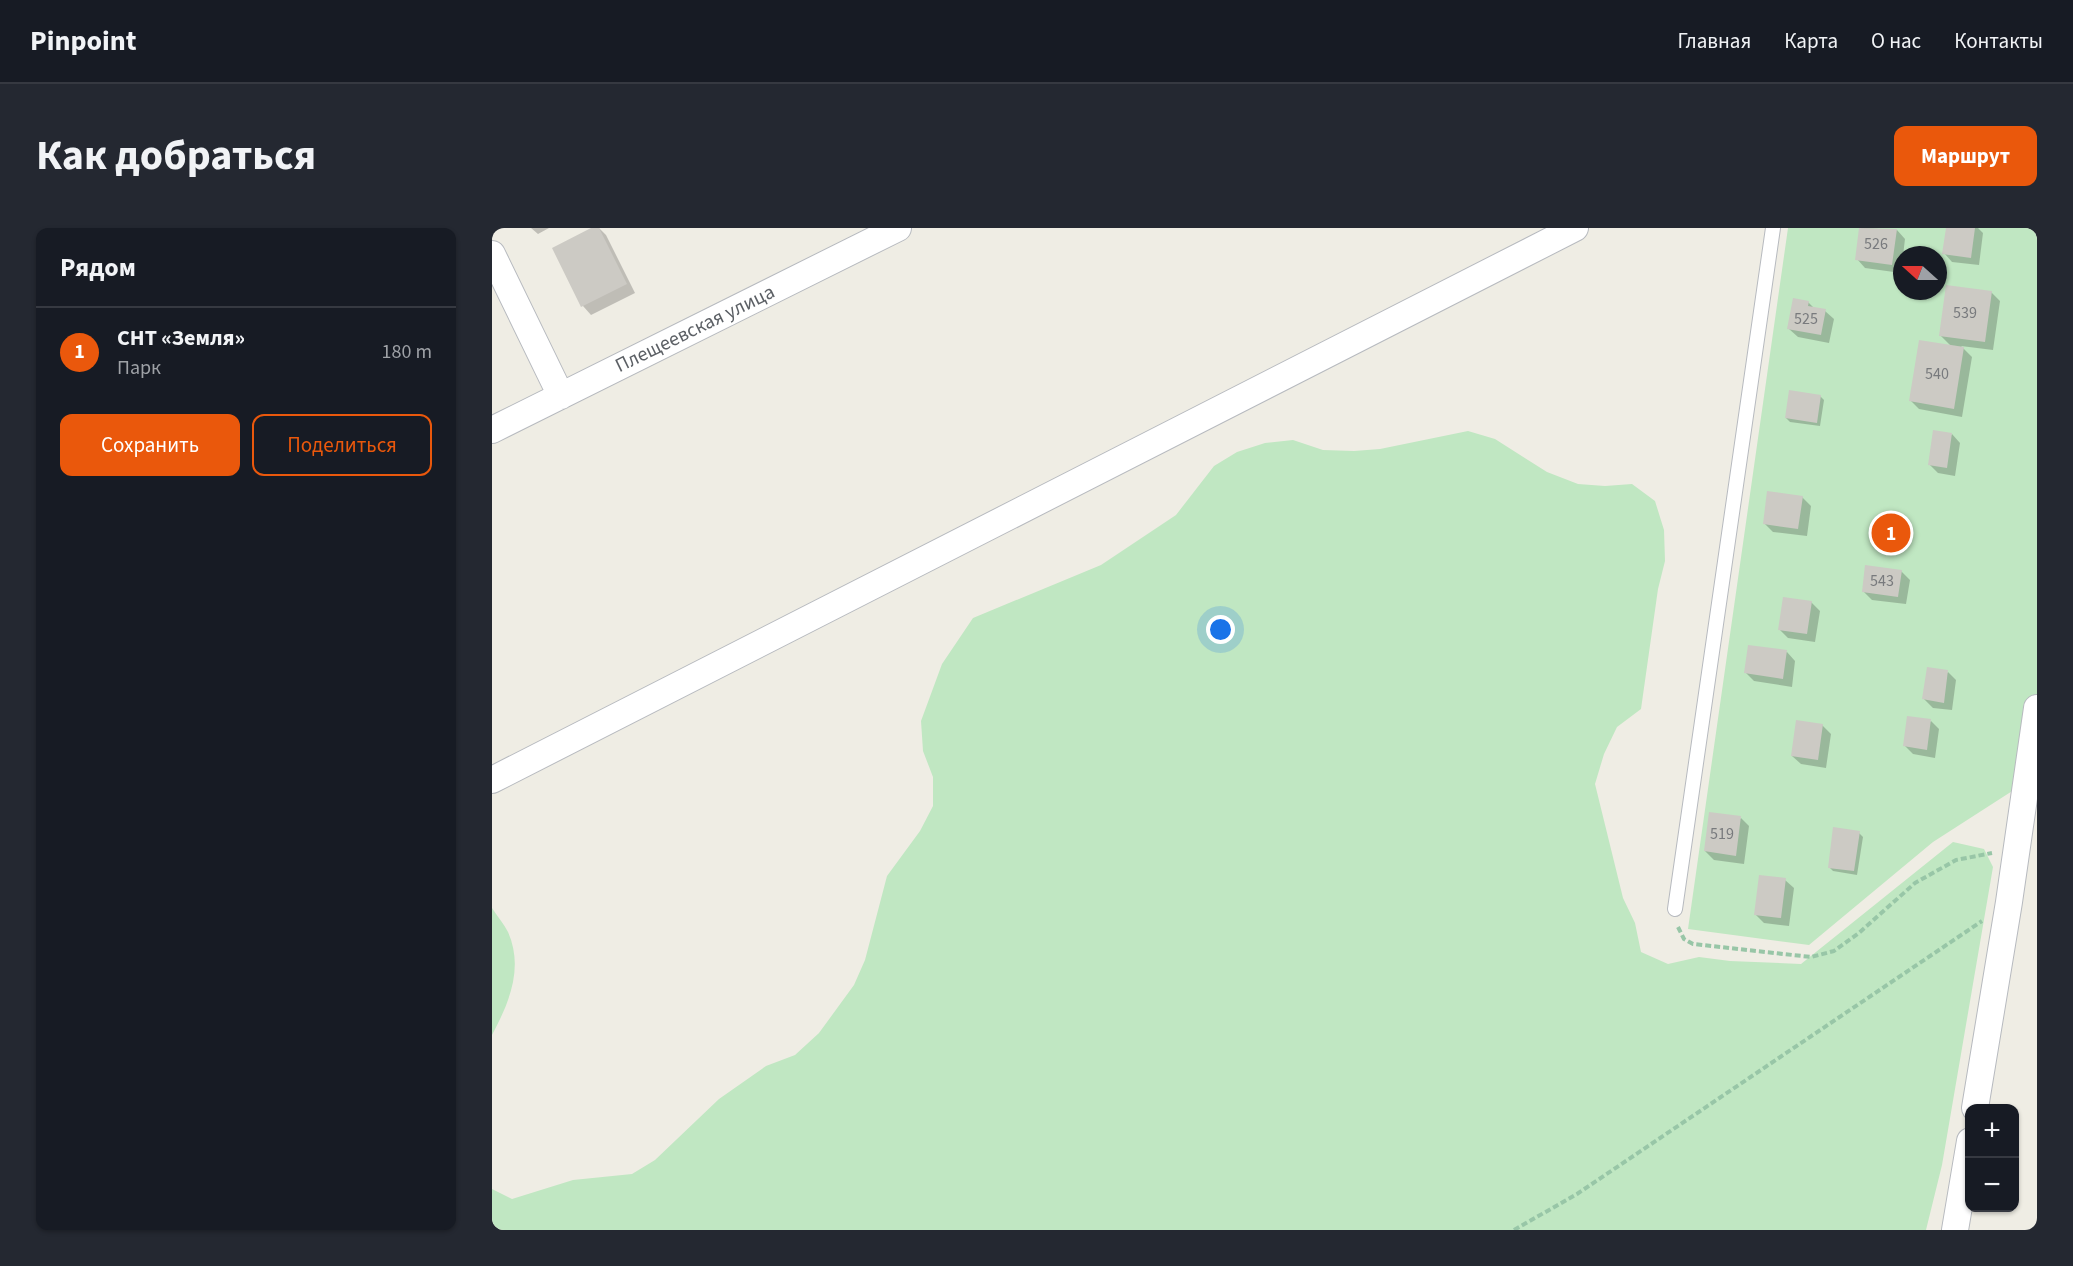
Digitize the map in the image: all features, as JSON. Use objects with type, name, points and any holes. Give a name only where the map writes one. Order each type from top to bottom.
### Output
[{"type":"street","name":"Плещеевская улица","points":[[492,430],[898,228]]},
{"type":"street","points":[[492,780],[1575,228]]},
{"type":"street","points":[[492,254],[561,396]]},
{"type":"street","points":[[1976,1104],[2009,902],[2037,708]]},
{"type":"street","points":[[1955,1230],[1967,1158]]},
{"type":"lane","points":[[1675,909],[1773,228]]},
{"type":"path","points":[[1675,909],[1678,929],[1684,939],[1693,944],[1810,957],[1834,951],[1859,933],[1915,883],[1956,860],[1989,853],[2016,852]]},
{"type":"path","points":[[1514,1230],[1587,1187],[2009,902]]},
{"type":"green space","points":[[1788,228],[2037,228],[2037,775],[1933,842],[1809,945],[1688,929]]},
{"type":"green space","points":[[1468,431],[1495,439],[1547,472],[1578,484],[1605,486],[1632,484],[1655,501],[1664,530],[1665,561],[1658,589],[1641,709],[1617,727],[1604,754],[1595,784],[1623,898],[1635,923],[1641,952],[1668,964],[1699,957],[1730,961],[1801,964],[1953,842],[1984,849],[1993,867],[1942,1165],[1926,1230],[492,1230],[492,1189],[512,1199],[573,1180],[632,1174],[655,1160],[719,1099],[766,1066],[795,1055],[819,1033],[854,985],[865,960],[887,876],[920,831],[933,806],[933,777],[923,751],[921,721],[942,664],[973,618],[1101,565],[1176,515],[1214,466],[1237,452],[1265,443],[1293,440],[1323,450],[1380,449]]},
{"type":"green space","points":[[492,908],[508,932],[515,959],[509,998],[492,1035]]},
{"type":"building","points":[[591,228],[599,228],[627,284],[581,307],[552,248]]},
{"type":"building","points":[[1859,228],[1897,229],[1892,265],[1855,260]]},
{"type":"building","points":[[1946,228],[1975,228],[1971,258],[1947,255],[1947,246],[1943,246]]},
{"type":"building","points":[[1947,285],[1992,291],[1985,342],[1939,336],[1944,300],[1947,300]]},
{"type":"building","points":[[1793,298],[1809,301],[1808,306],[1826,309],[1821,335],[1787,329]]},
{"type":"building","points":[[1919,340],[1964,347],[1954,409],[1909,401]]},
{"type":"building","points":[[1789,390],[1821,395],[1817,423],[1785,418]]},
{"type":"building","points":[[1933,430],[1952,433],[1947,468],[1928,465]]},
{"type":"building","points":[[1767,491],[1803,496],[1798,529],[1763,524]]},
{"type":"building","points":[[1865,565],[1902,570],[1898,597],[1862,592]]},
{"type":"building","points":[[1783,597],[1812,601],[1807,634],[1778,630]]},
{"type":"building","points":[[1748,645],[1787,650],[1783,679],[1744,673]]},
{"type":"building","points":[[1927,667],[1948,670],[1944,703],[1922,699]]},
{"type":"building","points":[[1907,716],[1931,719],[1927,750],[1903,746]]},
{"type":"building","points":[[1796,720],[1823,724],[1818,760],[1791,756]]},
{"type":"building","points":[[1709,812],[1741,816],[1736,856],[1704,851]]},
{"type":"building","points":[[1833,827],[1860,831],[1854,871],[1828,868]]},
{"type":"building","points":[[1759,875],[1786,878],[1781,918],[1754,915]]},
{"type":"place","name":"СНТ «Земля»","points":[[1891,533]]}]
